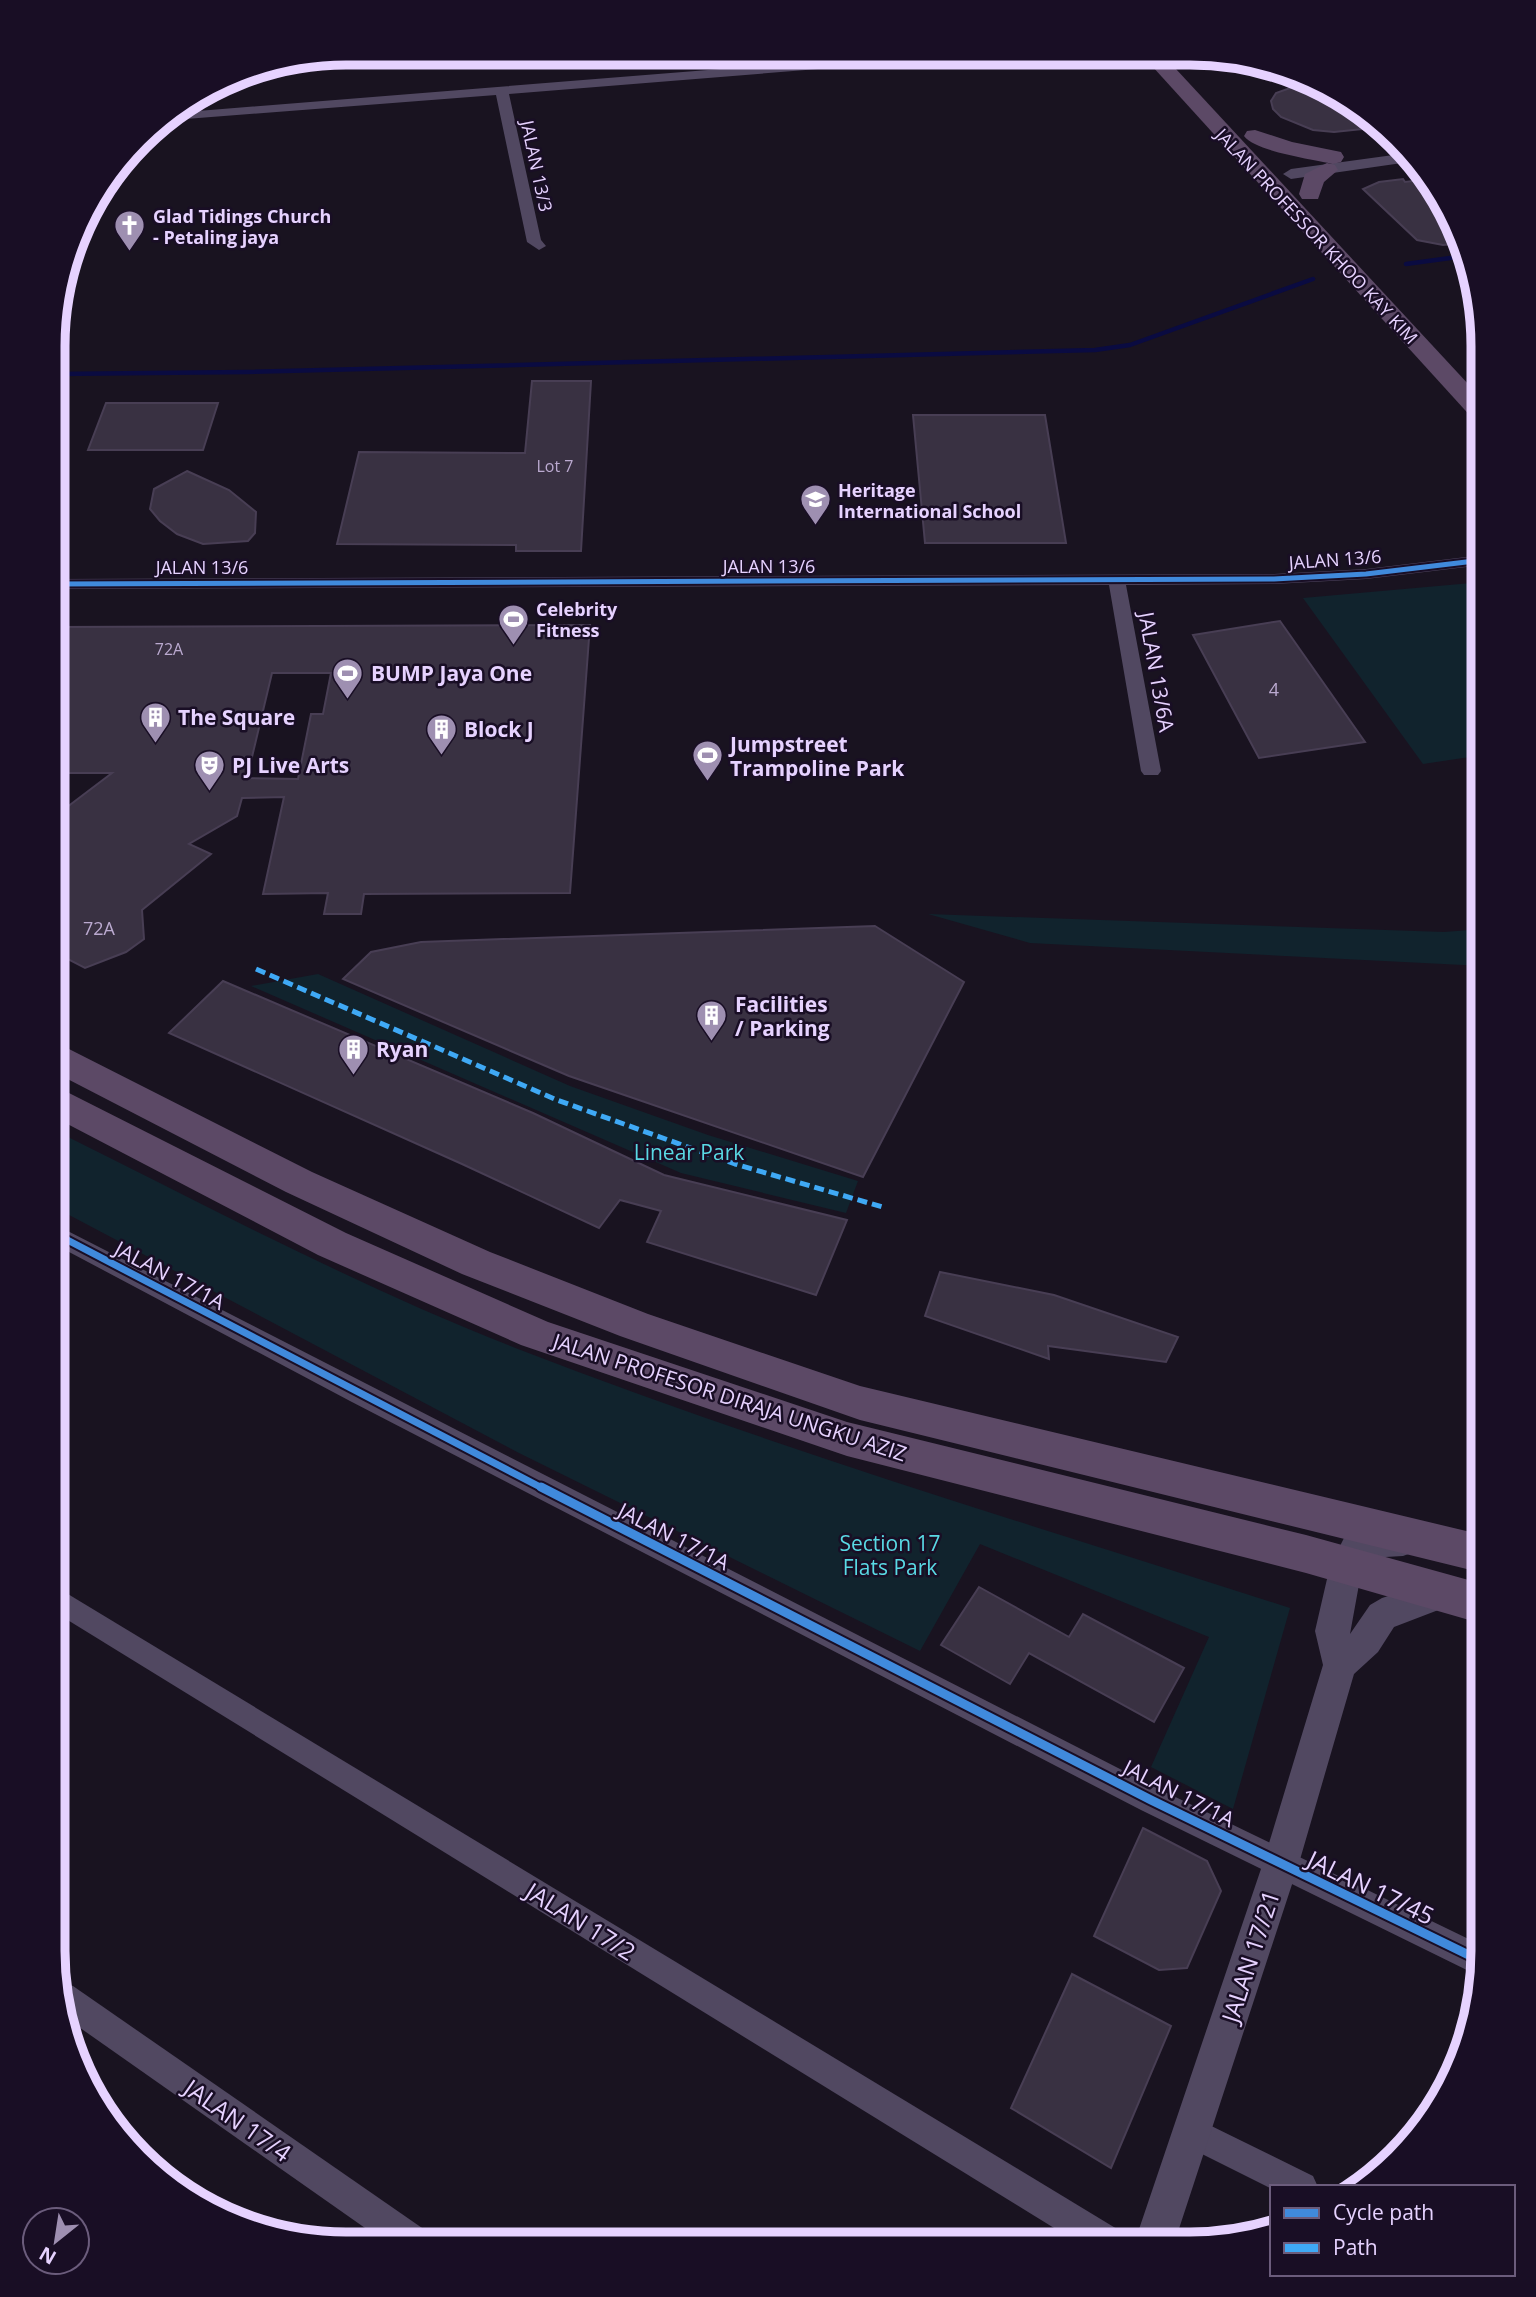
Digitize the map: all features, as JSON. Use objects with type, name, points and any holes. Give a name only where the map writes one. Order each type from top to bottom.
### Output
[{"type":"main road","name":"JALAN PROFESSOR KHOO KAY KIM","points":[[1161,65],[1223,134],[1366,254]]},
{"type":"main road","name":"JALAN PROFESSOR KHOO KAY KIM","points":[[1188,65],[1284,170]]},
{"type":"main road","points":[[1223,134],[1256,161],[1284,170],[1299,200],[1313,179],[1330,163],[1255,136]]},
{"type":"main road","name":"JALAN PROFESSOR KHOO KAY KIM","points":[[1299,200],[1471,401]]},
{"type":"main road","name":"JALAN PROFESOR DIRAJA UNGKU AZIZ","points":[[65,1063],[299,1182],[476,1263],[634,1325],[860,1403],[1471,1551]]},
{"type":"main road","name":"JALAN PROFESOR DIRAJA UNGKU AZIZ","points":[[65,1107],[332,1244],[535,1334],[847,1439],[1346,1566],[1471,1601]]},
{"type":"street","points":[[184,117],[502,92],[708,70],[785,65]]},
{"type":"street","name":"JALAN 13/3","points":[[502,92],[534,242],[538,246]]},
{"type":"street","points":[[1284,170],[1391,149]]},
{"type":"street","points":[[1330,163],[1398,158]]},
{"type":"street","name":"JALAN 13/6","points":[[65,584],[1117,581],[1311,577],[1471,561]]},
{"type":"street","name":"JALAN 13/6A","points":[[1117,581],[1151,771]]},
{"type":"street","name":"JALAN 17/1A","points":[[65,1239],[359,1394],[1281,1863]]},
{"type":"street","points":[[1346,1566],[1357,1546],[1377,1541],[1437,1543]]},
{"type":"street","name":"JALAN 17/21","points":[[1158,2232],[1281,1863],[1340,1665],[1332,1631],[1346,1566]]},
{"type":"street","points":[[1340,1665],[1366,1641],[1382,1616],[1394,1609],[1442,1594]]},
{"type":"street","name":"JALAN 17/2","points":[[65,1604],[1090,2232]]},
{"type":"street","name":"JALAN 17/45","points":[[1281,1863],[1471,1956]]},
{"type":"street","name":"JALAN 17/4","points":[[69,2002],[399,2232]]},
{"type":"street","points":[[1191,2132],[1298,2185]]},
{"type":"green space","points":[[1471,583],[1471,757],[1423,764],[1303,598]]},
{"type":"green space","points":[[928,914],[1444,932],[1471,930],[1471,965],[1030,943]]},
{"type":"green space","name":"Linear Park","points":[[318,974],[570,1086],[708,1135],[858,1181],[846,1213],[681,1173],[251,986]]},
{"type":"green space","name":"Section 17 Flats Park","points":[[65,1136],[342,1272],[518,1349],[805,1452],[1290,1608],[1233,1809],[1151,1767],[1209,1637],[980,1544],[920,1651],[519,1453],[65,1213]]},
{"type":"building","points":[[1298,86],[1331,102],[1367,129],[1334,132],[1313,130],[1281,117],[1273,109],[1271,101],[1276,93]]},
{"type":"building","points":[[1417,180],[1434,205],[1452,244],[1417,240],[1363,189],[1379,182]]},
{"type":"building","points":[[532,381],[591,381],[581,551],[516,551],[516,545],[337,544],[359,452],[525,453]]},
{"type":"building","points":[[106,403],[218,403],[203,450],[88,450]]},
{"type":"building","points":[[913,415],[1045,415],[1066,543],[925,543]]},
{"type":"building","points":[[187,471],[229,490],[256,512],[255,533],[248,541],[203,544],[177,534],[160,521],[150,509],[154,489]]},
{"type":"building","points":[[1280,621],[1365,742],[1259,758],[1193,635]]},
{"type":"building","points":[[590,625],[570,893],[364,894],[361,914],[324,914],[328,893],[263,894],[284,797],[242,798],[237,816],[189,844],[211,854],[142,910],[144,939],[126,952],[85,968],[65,958],[65,809],[112,773],[65,773],[65,627]],"holes":[[[272,673],[331,673],[323,714],[311,714],[298,779],[247,778]]]},
{"type":"building","name":"Facilities / Parking","points":[[875,926],[964,982],[863,1177],[569,1076],[343,979],[371,952],[421,942]]},
{"type":"building","points":[[223,981],[533,1113],[664,1175],[847,1220],[816,1295],[647,1242],[661,1211],[620,1200],[599,1228],[169,1033]]},
{"type":"building","points":[[940,1272],[1054,1295],[1178,1337],[1166,1362],[1048,1346],[1049,1359],[925,1316]]},
{"type":"building","points":[[979,1587],[1069,1637],[1083,1614],[1184,1668],[1154,1722],[1029,1653],[1010,1684],[941,1645]]},
{"type":"building","points":[[1143,1828],[1207,1861],[1221,1891],[1187,1968],[1159,1970],[1094,1936]]},
{"type":"building","points":[[1072,1974],[1171,2026],[1111,2168],[1011,2108]]},
{"type":"waterway","points":[[1406,264],[1456,257]]},
{"type":"waterway","points":[[65,374],[246,372],[1095,350],[1130,345],[1313,279]]},
{"type":"marked path","points":[[256,969],[557,1100],[735,1164],[886,1208]]},
{"type":"cycle path","points":[[65,584],[1274,579],[1366,574],[1471,561]]},
{"type":"cycle path","points":[[65,1239],[359,1394],[1151,1800],[1471,1956]]},
{"type":"place","name":"Glad Tidings Church - Petaling jaya","points":[[130,253]]},
{"type":"place","name":"Heritage International School","points":[[815,527]]},
{"type":"place","name":"Celebrity Fitness","points":[[513,646]]},
{"type":"place","name":"BUMP Jaya One","points":[[348,700]]},
{"type":"place","name":"The Square","points":[[155,744]]},
{"type":"place","name":"Block J","points":[[441,756]]},
{"type":"place","name":"Jumpstreet Trampoline Park","points":[[707,783]]},
{"type":"place","name":"PJ Live Arts","points":[[209,792]]},
{"type":"place","name":"Facilities / Parking","points":[[712,1043]]},
{"type":"place","name":"Ryan","points":[[353,1076]]}]
